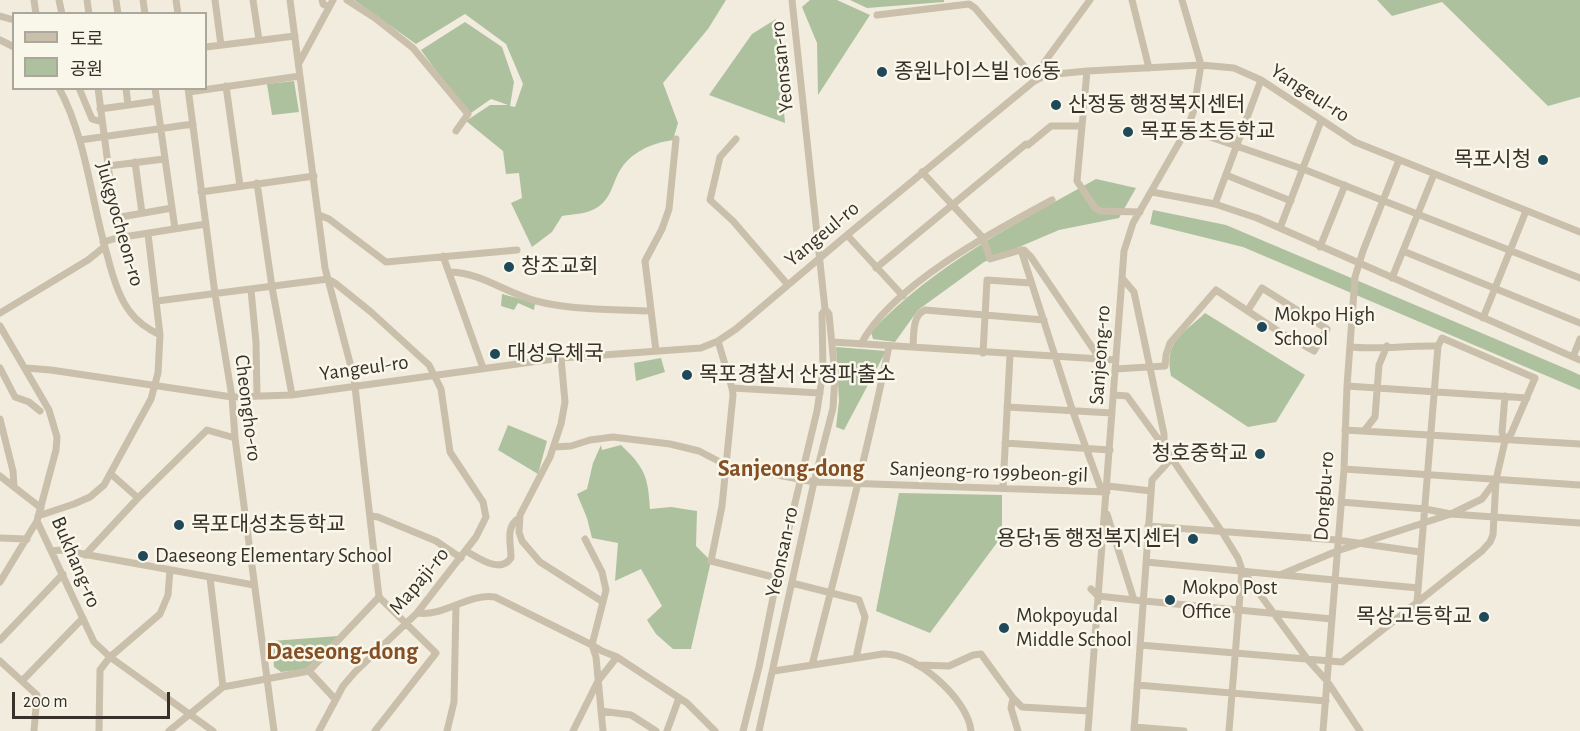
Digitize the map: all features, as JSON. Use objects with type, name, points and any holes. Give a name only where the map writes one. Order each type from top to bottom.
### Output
[{"type":"street","points":[[215,0],[221,45]]},
{"type":"street","points":[[253,0],[259,40]]},
{"type":"street","points":[[290,0],[328,279],[354,386],[379,597],[436,652],[375,731]]},
{"type":"street","points":[[322,0],[323,4],[331,3]]},
{"type":"street","points":[[347,0],[404,40],[432,70],[468,114],[456,131]]},
{"type":"street","name":"Yeonsan-ro","points":[[759,731],[814,482],[833,408],[835,376],[829,314],[825,309],[818,259],[792,0]]},
{"type":"street","points":[[877,15],[969,4],[975,8],[1029,72],[1041,77],[1041,68],[1046,60],[1090,0]]},
{"type":"street","points":[[1132,0],[1149,68]]},
{"type":"street","name":"Sanjeong-ro","points":[[1088,731],[1126,243],[1140,212],[1187,129],[1193,113],[1201,65],[1182,0]]},
{"type":"street","points":[[298,63],[331,3]]},
{"type":"street","points":[[207,47],[295,36]]},
{"type":"street","name":"Yangeul-ro","points":[[26,368],[231,397],[292,395],[561,358],[701,348],[718,341],[736,329],[1026,87],[1041,77],[1087,70],[1201,65],[1234,68],[1261,80],[1355,142],[1580,232]]},
{"type":"street","points":[[1087,70],[1077,181],[1095,208],[1100,211],[1140,212]]},
{"type":"street","points":[[207,88],[300,76]]},
{"type":"street","points":[[1215,204],[1261,80]]},
{"type":"street","points":[[226,86],[240,186]]},
{"type":"street","name":"Jukgyocheon-ro","points":[[60,90],[70,110],[80,140],[113,276],[130,313],[151,331],[160,335]]},
{"type":"street","points":[[80,90],[92,118],[102,122]]},
{"type":"street","points":[[98,90],[115,218],[172,208]]},
{"type":"street","points":[[126,90],[128,105]]},
{"type":"street","points":[[155,90],[175,229]]},
{"type":"street","name":"Cheongho-ro","points":[[189,90],[274,731]]},
{"type":"street","points":[[100,109],[156,101]]},
{"type":"street","points":[[1280,228],[1321,121]]},
{"type":"street","points":[[80,140],[193,124]]},
{"type":"street","points":[[876,268],[952,204],[1051,126],[1082,126]]},
{"type":"street","points":[[1187,129],[1345,185],[1580,279]]},
{"type":"street","points":[[656,351],[645,261],[669,209],[676,139]]},
{"type":"street","points":[[736,139],[720,156],[710,200],[733,221],[788,285]]},
{"type":"street","points":[[108,166],[164,159]]},
{"type":"street","name":"Dongbu-ro","points":[[1323,731],[1344,469],[1354,284],[1382,200],[1399,160]]},
{"type":"street","points":[[135,162],[142,213]]},
{"type":"street","points":[[922,172],[983,238],[990,259],[1021,250],[1031,257],[1100,359]]},
{"type":"street","points":[[1392,278],[1434,174]]},
{"type":"street","points":[[1226,175],[1291,201]]},
{"type":"street","points":[[201,192],[314,176]]},
{"type":"street","points":[[257,183],[272,287],[292,395]]},
{"type":"street","points":[[1320,247],[1345,185]]},
{"type":"street","points":[[1152,192],[1215,204],[1257,218],[1576,358],[1580,339]]},
{"type":"street","points":[[861,344],[870,330],[923,279],[983,238],[1052,200]]},
{"type":"street","points":[[1483,318],[1526,211]]},
{"type":"street","points":[[319,215],[329,219],[386,262],[517,250]]},
{"type":"street","points":[[0,313],[88,260],[104,245],[148,234],[206,224]]},
{"type":"street","points":[[0,582],[38,518],[74,504],[101,489],[149,404],[155,387],[160,335],[148,234]]},
{"type":"street","points":[[846,235],[903,296]]},
{"type":"street","points":[[1021,250],[1085,448],[1101,489],[1107,489]]},
{"type":"street","points":[[1403,251],[1580,323]]},
{"type":"street","points":[[443,256],[483,368]]},
{"type":"street","points":[[449,272],[475,276],[516,295],[566,307],[646,311]]},
{"type":"street","points":[[1122,278],[1134,292],[1164,434],[1164,447]]},
{"type":"street","points":[[157,301],[328,279],[371,312],[425,360],[436,375]]},
{"type":"street","points":[[983,352],[987,280],[1031,283]]},
{"type":"street","points":[[833,342],[1100,359],[1116,365],[1150,368],[1165,366],[1170,343],[1216,290],[1281,333],[1314,351],[1327,329],[1262,288],[1248,310]]},
{"type":"street","points":[[251,290],[256,342],[256,396]]},
{"type":"street","name":"Yeonsan-ro","points":[[742,731],[759,667],[820,393],[824,370],[822,314],[825,309]]},
{"type":"street","points":[[913,347],[916,318],[920,312],[925,310],[1044,320]]},
{"type":"street","name":"Bukhang-ro","points":[[0,327],[49,410],[57,437],[56,450],[38,518],[94,642],[110,657],[213,731]]},
{"type":"street","points":[[1140,645],[1342,663],[1485,548],[1492,538],[1496,480],[1505,441],[1511,434],[1535,378],[1442,339],[1438,346],[1417,602]]},
{"type":"street","points":[[718,341],[732,388],[722,506],[711,561],[777,578]]},
{"type":"street","points":[[812,665],[870,440],[889,346]]},
{"type":"street","points":[[1350,347],[1371,349],[1387,346],[1438,346]]},
{"type":"street","points":[[1364,431],[1375,417],[1379,365],[1387,346]]},
{"type":"street","points":[[1003,487],[1010,354]]},
{"type":"street","points":[[561,358],[565,402],[554,447],[519,518],[519,532],[522,541],[540,562],[603,602]]},
{"type":"street","points":[[0,368],[15,397],[29,402],[40,411]]},
{"type":"street","name":"Mapaji-ro","points":[[319,731],[335,699],[355,672],[417,613],[482,529],[486,517],[479,494],[452,455],[447,440],[441,389],[436,375]]},
{"type":"street","points":[[1347,386],[1527,398]]},
{"type":"street","points":[[732,388],[820,393]]},
{"type":"street","points":[[1114,395],[1127,396],[1222,532],[1238,558],[1242,570],[1308,660],[1328,681],[1360,731]]},
{"type":"street","points":[[1505,396],[1502,432],[1505,441]]},
{"type":"street","points":[[1007,407],[1112,413]]},
{"type":"street","points":[[0,419],[13,471],[14,486]]},
{"type":"street","points":[[85,555],[138,498],[207,430],[235,438]]},
{"type":"street","points":[[1345,430],[1580,444]]},
{"type":"street","name":"Sanjeong-ro 199beon-gil","points":[[554,447],[571,446],[590,440],[614,437],[645,440],[699,451],[726,465],[814,482],[1151,491]]},
{"type":"street","points":[[1005,443],[1110,450]]},
{"type":"street","points":[[1172,458],[1152,480],[1134,729],[1184,731]]},
{"type":"street","points":[[1344,469],[1580,485]]},
{"type":"street","points":[[111,474],[138,498]]},
{"type":"street","points":[[0,476],[41,508]]},
{"type":"street","points":[[1280,575],[1336,551],[1451,514],[1482,500],[1496,480]]},
{"type":"street","points":[[1341,502],[1494,518],[1580,522]]},
{"type":"street","points":[[1106,510],[1134,600]]},
{"type":"street","points":[[371,516],[436,541],[461,558]]},
{"type":"street","points":[[466,551],[497,566],[504,564],[511,558],[510,531],[515,520],[519,518]]},
{"type":"street","points":[[1148,526],[1337,540],[1420,552]]},
{"type":"street","points":[[0,538],[27,539]]},
{"type":"street","points":[[585,539],[602,572],[606,590],[592,645],[596,657],[603,731]]},
{"type":"street","points":[[52,551],[255,585]]},
{"type":"street","points":[[1146,562],[1418,588]]},
{"type":"street","points":[[99,731],[100,673],[110,657],[160,614],[168,595],[170,570]]},
{"type":"street","points":[[1229,731],[1242,570]]},
{"type":"street","points":[[0,640],[63,574]]},
{"type":"street","points":[[210,578],[223,687]]},
{"type":"street","points":[[792,583],[857,598],[865,617],[856,658]]},
{"type":"street","points":[[1091,589],[1098,596],[1332,619]]},
{"type":"street","points":[[417,613],[428,615],[484,596],[495,597],[617,657],[679,698],[715,731]]},
{"type":"street","points":[[169,731],[223,687],[309,671],[379,597]]},
{"type":"street","points":[[447,731],[454,702],[456,605]]},
{"type":"street","points":[[22,681],[83,618]]},
{"type":"street","points":[[774,670],[893,654],[917,665],[939,680],[965,711],[971,731]]},
{"type":"street","points":[[917,665],[949,666],[981,654],[1013,698],[1024,708],[1089,711]]},
{"type":"street","points":[[573,731],[598,681],[617,657]]},
{"type":"street","points":[[0,661],[37,695],[34,731]]},
{"type":"street","points":[[309,671],[335,699]]},
{"type":"street","points":[[1137,685],[1326,701]]},
{"type":"street","points":[[668,731],[679,698]]},
{"type":"street","points":[[1013,698],[1011,708],[1018,731]]},
{"type":"street","points":[[601,711],[631,715],[656,731]]},
{"type":"green space","points":[[354,0],[726,0],[708,29],[663,83],[678,123],[673,140],[657,143],[635,154],[619,172],[609,195],[598,207],[590,211],[562,216],[552,232],[532,247],[511,203],[522,198],[519,173],[506,174],[503,151],[466,121],[490,105],[508,105],[491,99],[468,115],[421,50],[465,22],[502,47],[514,82],[510,106],[515,107],[523,84],[506,44],[465,14],[416,44]]},
{"type":"green space","points":[[810,0],[837,0],[870,15],[818,95],[817,43],[802,7]]},
{"type":"green space","points":[[850,0],[944,0],[944,2],[867,8]]},
{"type":"green space","points":[[1377,0],[1580,0],[1580,97],[1548,106],[1442,2],[1392,16]]},
{"type":"green space","points":[[776,19],[785,123],[709,95],[752,34]]},
{"type":"green space","points":[[294,81],[299,112],[272,115],[267,84]]},
{"type":"green space","points":[[1096,179],[1136,188],[1119,218],[1059,230],[984,262],[918,310],[895,342],[873,339],[871,332],[921,286],[1006,229]]},
{"type":"green space","points":[[1153,210],[1226,225],[1580,375],[1580,390],[1243,247],[1150,224]]},
{"type":"green space","points":[[502,294],[535,303],[534,310],[518,303],[514,310],[501,306]]},
{"type":"green space","points":[[1205,313],[1305,375],[1276,422],[1248,427],[1171,376],[1170,354],[1173,346],[1182,333]]},
{"type":"green space","points":[[836,347],[886,351],[844,430],[836,427],[839,401]]},
{"type":"green space","points":[[661,358],[665,372],[636,381],[634,363]]},
{"type":"green space","points":[[508,425],[547,441],[538,474],[498,450]]},
{"type":"green space","points":[[601,445],[602,450],[621,445],[635,460],[644,473],[650,509],[671,507],[697,511],[696,546],[711,561],[691,649],[673,649],[656,634],[647,620],[662,606],[641,569],[615,581],[618,543],[592,538],[577,494],[587,489],[593,463]]},
{"type":"green space","points":[[899,493],[1002,495],[1002,536],[930,633],[876,611]]},
{"type":"green space","points":[[338,636],[306,669],[281,672],[274,667],[272,641]]},
{"type":"place","name":"종원나이스빌 106동","points":[[882,72]]},
{"type":"place","name":"산정동 행정복지센터","points":[[1056,105]]},
{"type":"place","name":"목포동초등학교","points":[[1128,132]]},
{"type":"place","name":"목포시청","points":[[1543,160]]},
{"type":"place","name":"창조교회","points":[[509,267]]},
{"type":"place","name":"Mokpo High School","points":[[1262,327]]},
{"type":"place","name":"대성우체국","points":[[495,354]]},
{"type":"place","name":"목포경찰서 산정파출소","points":[[687,375]]},
{"type":"place","name":"청호중학교","points":[[1260,454]]},
{"type":"place","name":"목포대성초등학교","points":[[179,525]]},
{"type":"place","name":"용당1동 행정복지센터","points":[[1193,539]]},
{"type":"place","name":"Daeseong Elementary School","points":[[143,556]]},
{"type":"place","name":"Mokpo Post Office","points":[[1170,600]]},
{"type":"place","name":"목상고등학교","points":[[1484,617]]},
{"type":"place","name":"Mokpoyudal Middle School","points":[[1004,628]]},
{"type":"district","name":"Sanjeong-dong","points":[[791,469]]},
{"type":"district","name":"Daeseong-dong","points":[[342,652]]}]
